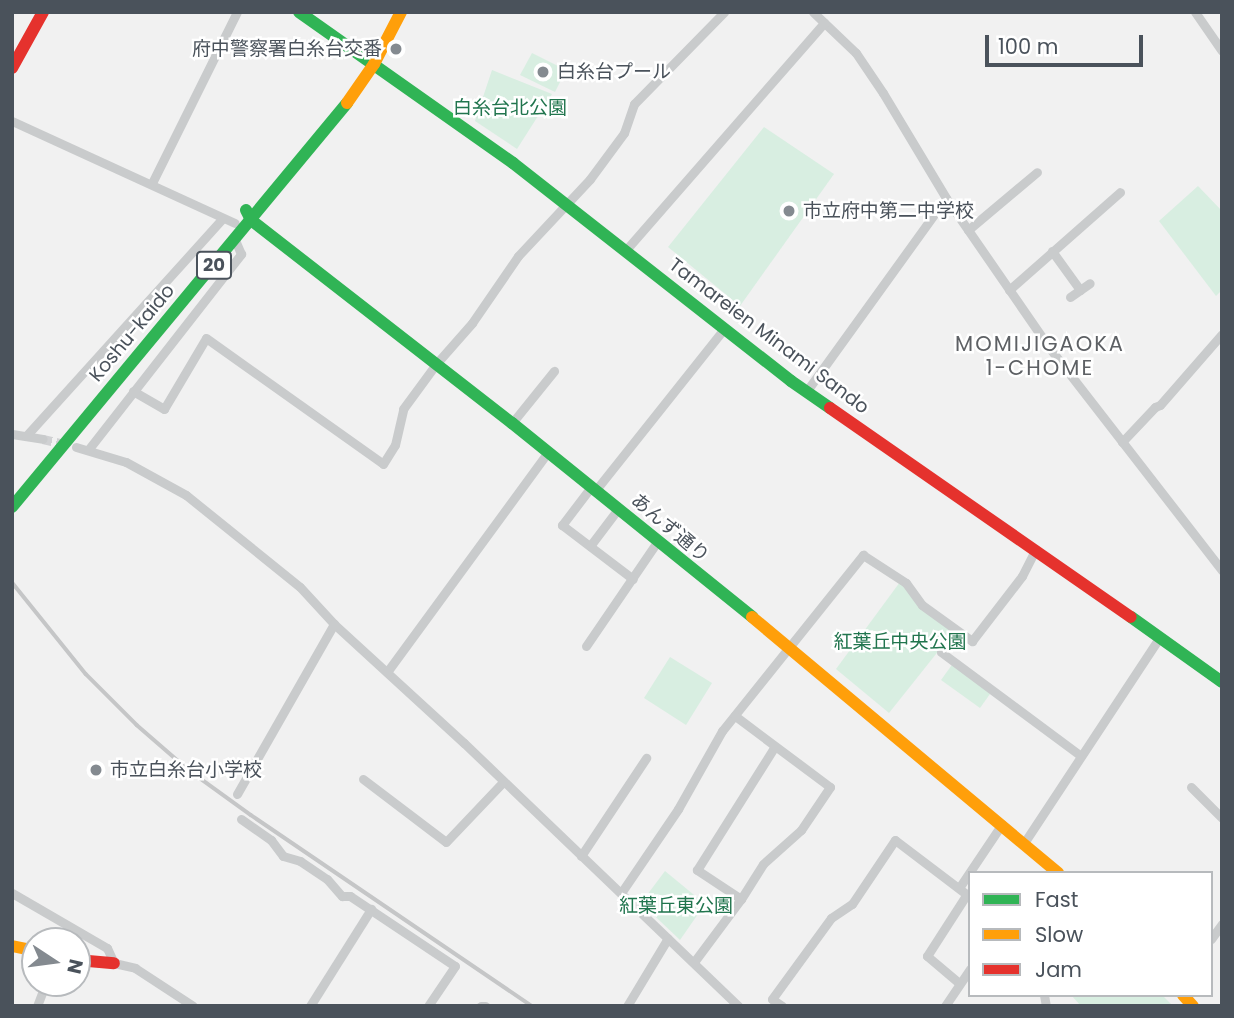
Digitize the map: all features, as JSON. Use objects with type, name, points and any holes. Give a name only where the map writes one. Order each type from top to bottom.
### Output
[{"type":"main road","points":[[12,68],[43,12]]},
{"type":"main road","name":"Tamareien Minami Sando","points":[[299,12],[513,163],[806,392],[1036,549],[1222,681]]},
{"type":"main road","name":"Koshu-kaido","points":[[370,62],[390,12]]},
{"type":"main road","name":"Koshu-kaido","points":[[12,507],[235,240],[248,215],[370,62],[401,12]]},
{"type":"main road","name":"Koshu-kaido","points":[[12,494],[235,223],[248,215]]},
{"type":"main road","name":"あんず通り","points":[[248,215],[788,645],[1056,871]]},
{"type":"main road","points":[[91,961],[114,963]]},
{"type":"street","points":[[152,183],[237,12]]},
{"type":"street","points":[[133,391],[164,409],[206,338],[383,464],[395,444],[403,409],[436,364],[472,323],[518,256],[590,180],[624,134],[634,104],[724,12]]},
{"type":"street","points":[[813,12],[856,53],[946,198],[1009,290],[1222,570]]},
{"type":"street","points":[[1195,12],[1222,51]]},
{"type":"street","points":[[625,251],[824,23]]},
{"type":"street","points":[[12,121],[235,223]]},
{"type":"street","points":[[968,230],[1037,172]]},
{"type":"street","points":[[1009,290],[1120,192]]},
{"type":"street","points":[[806,392],[946,198]]},
{"type":"street","points":[[26,436],[222,219]]},
{"type":"street","points":[[88,450],[241,254],[235,240]]},
{"type":"street","points":[[1052,251],[1080,290]]},
{"type":"street","points":[[1070,297],[1090,283]]},
{"type":"street","points":[[633,579],[562,525],[724,330]]},
{"type":"street","points":[[1122,442],[1160,405],[1222,334]]},
{"type":"street","points":[[512,423],[554,371]]},
{"type":"street","points":[[12,434],[43,439]]},
{"type":"street","points":[[76,447],[126,462],[186,495],[300,587],[334,624],[387,671],[738,1006]]},
{"type":"street","points":[[387,671],[548,452]]},
{"type":"street","points":[[590,546],[618,509]]},
{"type":"street","points":[[586,646],[657,542]]},
{"type":"street","points":[[621,893],[678,809],[722,732],[788,645],[863,555],[906,583],[922,605],[972,641],[1022,576],[1036,549]]},
{"type":"street","points":[[237,794],[334,624]]},
{"type":"street","points":[[957,631],[941,652],[1081,756]]},
{"type":"street","points":[[1024,843],[1160,638]]},
{"type":"street","points":[[694,962],[741,899],[762,863],[801,830],[830,787],[735,716]]},
{"type":"street","points":[[741,899],[698,870],[775,746]]},
{"type":"street","points":[[581,856],[646,758]]},
{"type":"street","points":[[363,779],[446,842],[503,782]]},
{"type":"street","points":[[1191,787],[1222,818]]},
{"type":"street","points":[[241,819],[271,840],[283,856],[300,861],[327,879],[342,896],[350,896],[371,909],[455,966],[428,1006]]},
{"type":"street","points":[[977,871],[1002,824]]},
{"type":"street","points":[[782,1006],[772,999],[831,918],[852,904],[895,840],[965,893],[927,956],[959,984]]},
{"type":"street","points":[[12,892],[107,948],[114,963],[135,968],[188,1004]]},
{"type":"street","points":[[310,1006],[371,909]]},
{"type":"street","points":[[627,1006],[667,938]]},
{"type":"street","points":[[945,1006],[968,971]]},
{"type":"green space","name":"白糸台プール","points":[[532,53],[566,70],[555,92],[520,75]]},
{"type":"green space","name":"白糸台北公園","points":[[492,70],[552,94],[517,149],[475,121]]},
{"type":"green space","points":[[764,127],[834,174],[740,306],[668,247]]},
{"type":"green space","points":[[1198,186],[1222,211],[1222,290],[1216,296],[1159,221]]},
{"type":"green space","name":"紅葉丘中央公園","points":[[900,582],[951,630],[952,634],[889,713],[836,669]]},
{"type":"green space","points":[[670,657],[712,683],[686,725],[644,698]]},
{"type":"green space","points":[[954,662],[990,694],[980,708],[941,680]]},
{"type":"green space","name":"紅葉丘東公園","points":[[665,871],[705,904],[680,940],[641,903]]},
{"type":"green space","points":[[1073,997],[1164,997],[1171,1004],[1081,1006]]},
{"type":"tunnel","points":[[43,439],[68,445]]},
{"type":"railway","points":[[12,582],[86,674],[137,725],[190,771],[532,1006]]},
{"type":"traffic: fast","points":[[299,12],[513,163],[791,381],[830,408]]},
{"type":"traffic: fast","points":[[12,507],[347,103]]},
{"type":"traffic: fast","points":[[246,210],[251,220],[512,423],[752,617]]},
{"type":"traffic: fast","points":[[1131,617],[1222,682]]},
{"type":"traffic: slow","points":[[347,103],[374,64],[401,12]]},
{"type":"traffic: slow","points":[[752,617],[1056,871]]},
{"type":"traffic: slow","points":[[12,946],[21,948]]},
{"type":"traffic: slow","points":[[1185,997],[1193,1006]]},
{"type":"traffic: jam","points":[[12,68],[43,12]]},
{"type":"traffic: jam","points":[[830,408],[1131,617]]},
{"type":"traffic: jam","points":[[91,961],[114,963]]},
{"type":"place","name":"府中警察署白糸台交番","points":[[396,49]]},
{"type":"place","name":"白糸台プール","points":[[543,72]]},
{"type":"place","name":"市立府中第二中学校","points":[[789,211]]},
{"type":"place","name":"市立白糸台小学校","points":[[96,770]]},
{"type":"district","name":"MOMIJIGAOKA 1-CHOME","points":[[1040,356]]}]
